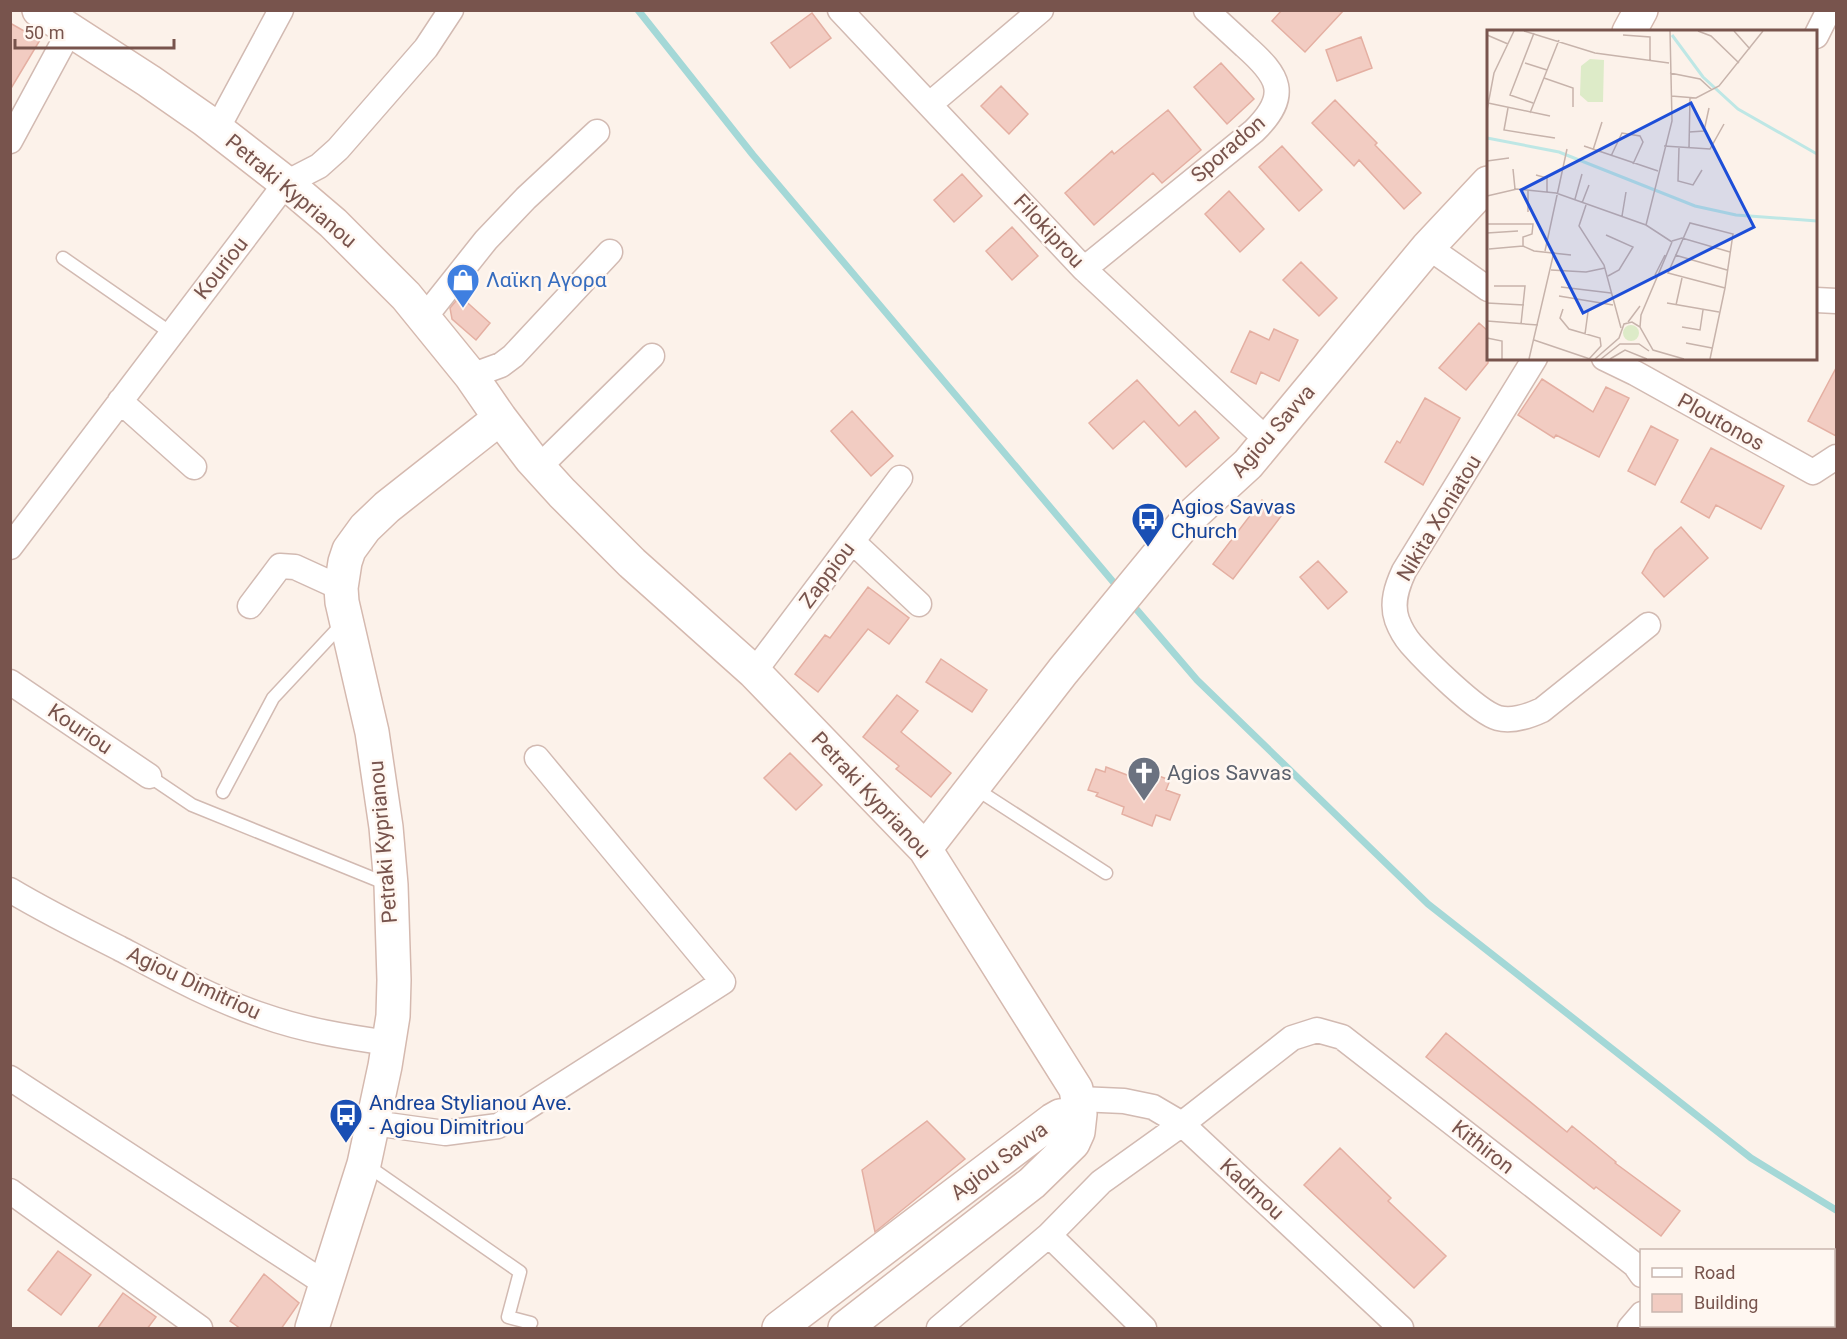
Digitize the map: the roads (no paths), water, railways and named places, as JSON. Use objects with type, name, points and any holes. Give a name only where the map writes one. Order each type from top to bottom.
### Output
[{"type":"main road","name":"Petraki Kyprianou","points":[[39,10],[149,81],[217,129],[286,183],[367,256],[424,318],[539,467],[618,549],[754,672],[925,849],[1076,1089],[1080,1107]]},
{"type":"main road","points":[[1630,30],[1641,10]]},
{"type":"main road","name":"Agiou Savva","points":[[925,849],[1063,671],[1188,519],[1248,464],[1428,247],[1487,184]]},
{"type":"main road","name":"Petraki Kyprianou","points":[[312,1329],[364,1164],[393,1016],[391,885],[386,827],[372,732],[346,620],[341,588],[345,562],[349,550],[365,528],[387,507],[500,418]]},
{"type":"main road","name":"Agiou Savva","points":[[780,1329],[1053,1119],[1080,1107],[1078,1132],[1073,1143],[1032,1183],[845,1329]]},
{"type":"street","points":[[217,129],[281,10]]},
{"type":"street","name":"Kouriou","points":[[10,547],[286,183],[319,166],[338,149],[426,48],[451,10]]},
{"type":"street","name":"Filokiprou","points":[[840,10],[1084,269],[1268,441]]},
{"type":"street","points":[[930,104],[1041,10]]},
{"type":"street","name":"Sporadon","points":[[1084,269],[1254,131],[1274,105],[1276,96],[1274,75],[1262,61],[1206,10]]},
{"type":"street","points":[[1817,32],[1829,10]]},
{"type":"street","points":[[10,141],[70,30]]},
{"type":"street","points":[[424,318],[486,240],[526,198],[597,132]]},
{"type":"street","points":[[1428,247],[1487,288]]},
{"type":"street","points":[[471,376],[501,365],[513,356],[610,252]]},
{"type":"street","points":[[1817,300],[1836,301]]},
{"type":"street","points":[[539,467],[652,356]]},
{"type":"street","name":"Nikita Xoniatou","points":[[1534,360],[1404,571],[1399,581],[1395,601],[1397,618],[1411,644],[1469,700],[1491,715],[1508,719],[1525,717],[1542,710],[1648,625]]},
{"type":"street","name":"Ploutonos","points":[[1613,360],[1639,366],[1813,472],[1836,457]]},
{"type":"street","points":[[120,401],[194,467]]},
{"type":"street","name":"Zappiou","points":[[754,672],[900,478]]},
{"type":"street","points":[[852,542],[919,604]]},
{"type":"street","points":[[250,606],[280,566],[295,567],[341,588]]},
{"type":"street","name":"Kouriou","points":[[11,685],[149,776]]},
{"type":"street","points":[[373,1123],[445,1133],[498,1126],[723,982],[537,758]]},
{"type":"street","name":"Agiou Dimitriou","points":[[10,890],[169,974],[241,1008],[319,1032],[389,1043]]},
{"type":"street","name":"Kithiron","points":[[1182,1124],[1292,1038],[1317,1030],[1342,1037],[1635,1265],[1640,1273]]},
{"type":"street","points":[[10,1078],[326,1284]]},
{"type":"street","name":"Kadmou","points":[[1080,1107],[1124,1101],[1153,1107],[1182,1124],[1401,1329]]},
{"type":"street","points":[[939,1329],[1049,1235],[1101,1182],[1182,1124]]},
{"type":"street","points":[[10,1191],[200,1329]]},
{"type":"street","points":[[1049,1235],[1144,1329]]},
{"type":"street","points":[[1630,1329],[1640,1315]]},
{"type":"lane","points":[[63,258],[171,333]]},
{"type":"lane","points":[[223,792],[273,698],[346,620]]},
{"type":"lane","points":[[149,776],[192,805],[391,885]]},
{"type":"lane","points":[[972,787],[1106,873]]},
{"type":"lane","points":[[364,1164],[520,1272],[508,1317],[531,1323]]},
{"type":"waterway","points":[[638,10],[753,155],[1120,590]]},
{"type":"waterway","points":[[1131,603],[1197,680],[1428,904],[1751,1158],[1836,1210]]},
{"type":"place","name":"Λαϊκη Αγορα","points":[[463,309]]},
{"type":"place","name":"Agios Savvas Church","points":[[1148,548]]},
{"type":"place","name":"Agios Savvas","points":[[1144,802]]},
{"type":"place","name":"Andrea Stylianou Ave. - Agiou Dimitriou","points":[[346,1144]]}]
